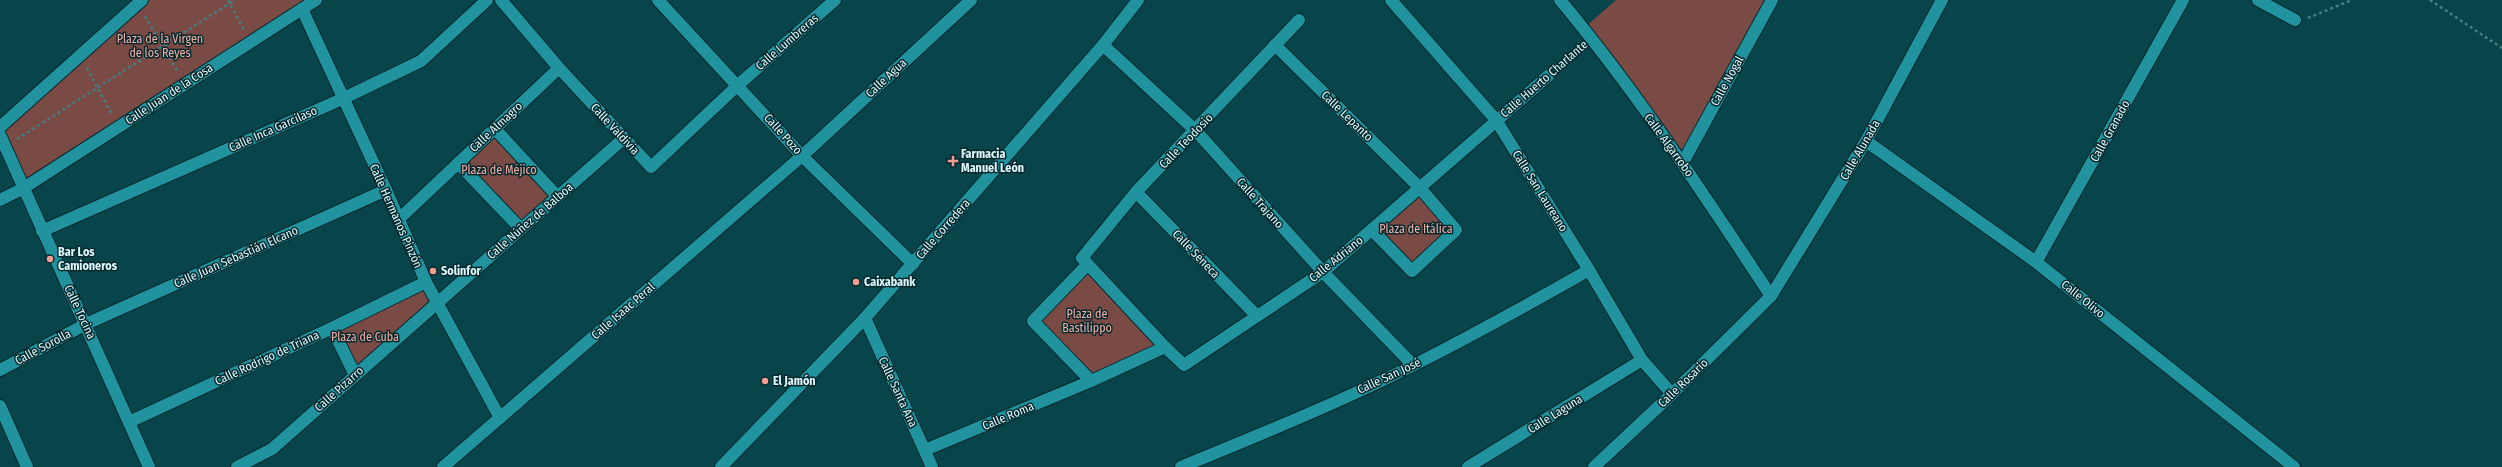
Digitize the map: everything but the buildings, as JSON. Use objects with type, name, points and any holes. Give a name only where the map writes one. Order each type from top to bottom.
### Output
[{"type":"street","name":"Calle Juan de la Cosa","points":[[0,200],[22,189],[316,0]]},
{"type":"street","name":"Calle Inca Garcilaso","points":[[42,231],[342,99],[421,61],[487,0]]},
{"type":"street","name":"Calle Valdivia","points":[[501,0],[559,68],[623,139],[651,167],[738,85]]},
{"type":"street","name":"Calle Pozo","points":[[658,0],[802,156],[913,264]]},
{"type":"street","name":"Calle Lumbreras","points":[[738,85],[836,0]]},
{"type":"street","name":"Calle Agua","points":[[802,156],[971,0]]},
{"type":"street","name":"Calle Corredera","points":[[721,467],[864,318],[913,264],[1103,45],[1138,0]]},
{"type":"street","name":"Calle San Laureano","points":[[1391,0],[1496,120],[1589,270],[1642,360],[1672,394]]},
{"type":"street","name":"Calle Algarrobo","points":[[1560,0],[1592,38],[1683,162],[1771,296]]},
{"type":"street","name":"Calle Nogal","points":[[1683,162],[1772,0]]},
{"type":"street","name":"Calle Alunada","points":[[1771,296],[1866,141],[1942,0]]},
{"type":"street","name":"Calle Granado","points":[[2036,262],[2183,0]]},
{"type":"street","points":[[2258,0],[2296,20]]},
{"type":"street","points":[[0,127],[140,2]]},
{"type":"street","name":"Calle Hermanos Pinzón","points":[[302,9],[342,99],[386,190],[436,304],[500,418]]},
{"type":"street","name":"Calle Teodosio","points":[[1087,265],[1082,258],[1136,192],[1196,131],[1299,20]]},
{"type":"street","name":"Calle Trajano","points":[[1103,45],[1196,131],[1323,272],[1413,365]]},
{"type":"street","name":"Calle Lepanto","points":[[1275,45],[1420,188]]},
{"type":"street","name":"Calle Almagro","points":[[399,219],[559,68]]},
{"type":"street","name":"Calle Huerto Charlante","points":[[1496,120],[1548,76]]},
{"type":"street","name":"Calle Adriano","points":[[1165,348],[1184,365],[1323,272],[1496,120]]},
{"type":"street","points":[[495,129],[558,197]]},
{"type":"street","name":"Calle Tocina","points":[[0,135],[22,189],[86,324],[148,467]]},
{"type":"street","name":"Calle Núñez de Balboa","points":[[436,304],[623,139]]},
{"type":"street","name":"Calle Olivo","points":[[1866,141],[2036,262],[2294,467]]},
{"type":"street","name":"Calle Isaac Peral","points":[[443,467],[802,156]]},
{"type":"street","points":[[458,163],[521,229]]},
{"type":"street","points":[[1372,230],[1412,271],[1456,230],[1420,188]]},
{"type":"street","name":"Calle Juan Sebastián Elcano","points":[[86,324],[386,190]]},
{"type":"street","name":"Calle Séneca","points":[[1136,192],[1257,316]]},
{"type":"street","points":[[1087,265],[1165,348],[1091,381],[1034,321],[1087,265]]},
{"type":"street","name":"Calle San José","points":[[1181,467],[1301,417],[1413,365],[1506,317],[1589,270]]},
{"type":"street","name":"Calle Rodrigo de Triana","points":[[129,422],[332,328],[426,282]]},
{"type":"street","name":"Calle Rosario","points":[[1594,467],[1672,394],[1771,296]]},
{"type":"street","name":"Calle Pizarro","points":[[237,467],[272,449],[436,304]]},
{"type":"street","name":"Calle Santa Ana","points":[[864,318],[932,467]]},
{"type":"street","name":"Calle Sorolla","points":[[0,370],[86,324]]},
{"type":"street","points":[[332,328],[355,375]]},
{"type":"street","name":"Calle Laguna","points":[[1468,467],[1642,360]]},
{"type":"street","name":"Calle Roma","points":[[925,450],[1091,381]]},
{"type":"street","points":[[0,406],[27,467]]},
{"type":"path","points":[[5,147],[163,47],[229,2],[235,0]]},
{"type":"path","points":[[2296,20],[2314,17],[2352,0]]},
{"type":"path","points":[[2430,0],[2502,48]]},
{"type":"path","points":[[140,2],[163,47],[185,84]]},
{"type":"path","points":[[229,2],[251,42]]},
{"type":"path","name":"Calle Huerto Charlante","points":[[1548,76],[1592,38]]},
{"type":"path","points":[[80,55],[118,127]]},
{"type":"green space","name":"Plaza de la Virgen de los Reyes","points":[[142,0],[316,0],[22,189],[0,135]]},
{"type":"green space","points":[[1616,0],[1772,0],[1683,162],[1584,28]]},
{"type":"green space","name":"Plaza de Méjico","points":[[495,129],[558,197],[521,229],[458,163]]},
{"type":"green space","name":"Plaza de Itálica","points":[[1420,188],[1456,230],[1412,271],[1372,230]]},
{"type":"green space","name":"Plaza de Bastilippo","points":[[1087,265],[1165,347],[1091,381],[1033,321]]},
{"type":"green space","name":"Plaza de Cuba","points":[[426,282],[436,303],[355,375],[332,328]]},
{"type":"place","name":"Farmacia Manuel León","points":[[953,161]]},
{"type":"place","name":"Bar Los Camioneros","points":[[50,259]]},
{"type":"place","name":"Solinfor","points":[[433,271]]},
{"type":"place","name":"Caixabank","points":[[856,282]]},
{"type":"place","name":"El Jamón","points":[[765,381]]}]
